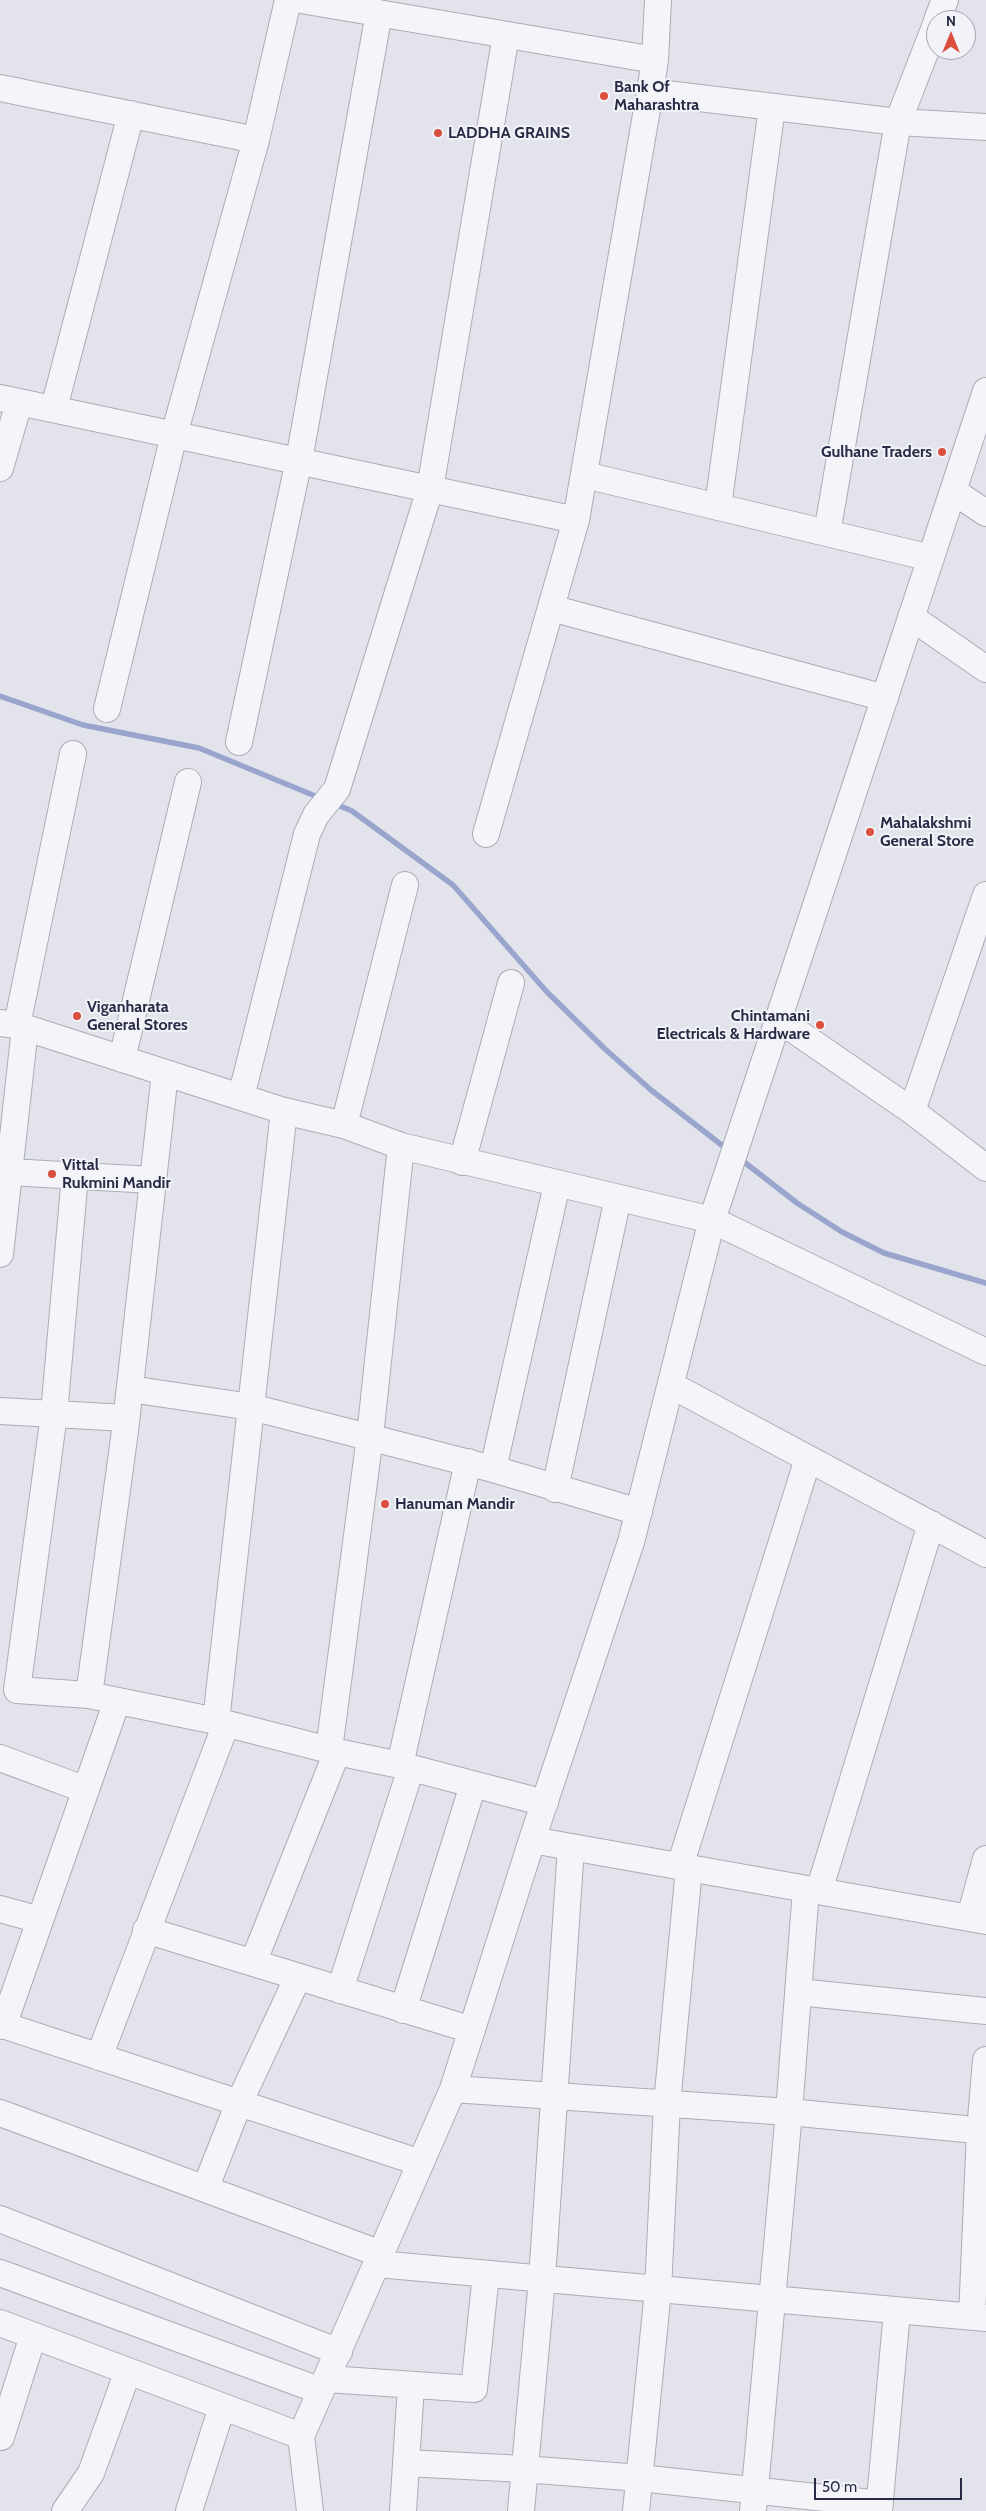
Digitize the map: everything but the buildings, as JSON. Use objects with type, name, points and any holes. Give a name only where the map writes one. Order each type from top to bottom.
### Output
[{"type":"street","points":[[107,709],[174,436],[256,140],[288,0]]},
{"type":"street","points":[[301,0],[655,60]]},
{"type":"street","points":[[486,834],[576,520],[650,92],[655,60],[658,0]]},
{"type":"street","points":[[238,742],[299,460],[380,13]]},
{"type":"street","points":[[241,1097],[307,834],[316,815],[337,789],[430,489],[506,34]]},
{"type":"street","points":[[827,533],[898,122],[926,50]]},
{"type":"street","points":[[0,88],[256,140]]},
{"type":"street","points":[[650,92],[898,122],[986,127]]},
{"type":"street","points":[[718,507],[772,107]]},
{"type":"street","points":[[54,408],[131,114]]},
{"type":"street","points":[[310,2511],[302,2436],[453,2089],[532,1840],[631,1542],[712,1220],[986,391]]},
{"type":"street","points":[[0,468],[10,400],[576,520]]},
{"type":"street","points":[[585,475],[931,558]]},
{"type":"street","points":[[953,491],[986,513]]},
{"type":"street","points":[[551,608],[884,698]]},
{"type":"street","points":[[911,616],[986,669]]},
{"type":"street","points":[[0,1254],[9,1172],[14,1025],[73,754]]},
{"type":"street","points":[[122,1059],[188,782]]},
{"type":"street","points":[[344,1125],[405,885]]},
{"type":"street","points":[[912,1111],[986,895]]},
{"type":"street","points":[[462,1162],[511,984]]},
{"type":"street","points":[[778,1019],[912,1111],[986,1168]]},
{"type":"street","points":[[14,1025],[284,1111],[344,1125],[401,1146],[712,1220],[986,1352]]},
{"type":"street","points":[[89,1695],[130,1389],[166,1073]]},
{"type":"street","points":[[98,2057],[221,1722],[251,1407],[284,1111]]},
{"type":"street","points":[[253,1963],[333,1751],[370,1436],[401,1146]]},
{"type":"street","points":[[9,1172],[154,1180]]},
{"type":"street","points":[[75,1175],[54,1414],[17,1690],[89,1695],[221,1722],[333,1751],[406,1766],[545,1803]]},
{"type":"street","points":[[493,1469],[557,1184]]},
{"type":"street","points":[[555,1489],[618,1198]]},
{"type":"street","points":[[670,1385],[986,1554]]},
{"type":"street","points":[[130,1389],[251,1407],[468,1462],[639,1512]]},
{"type":"street","points":[[0,1411],[126,1418]]},
{"type":"street","points":[[636,2511],[658,2290],[666,2104],[684,1867],[808,1459]]},
{"type":"street","points":[[340,1990],[406,1766],[468,1462]]},
{"type":"street","points":[[754,2500],[773,2300],[798,1992],[813,1890],[931,1524]]},
{"type":"street","points":[[117,1701],[2,2025],[421,2163]]},
{"type":"street","points":[[0,1758],[86,1790]]},
{"type":"street","points":[[403,2010],[473,1785]]},
{"type":"street","points":[[532,1840],[978,1919],[986,1858]]},
{"type":"street","points":[[521,2511],[542,2279],[571,1848]]},
{"type":"street","points":[[0,1909],[40,1920]]},
{"type":"street","points":[[146,1930],[472,2030]]},
{"type":"street","points":[[205,2189],[239,2103],[298,1977]]},
{"type":"street","points":[[798,1992],[986,2011]]},
{"type":"street","points":[[0,2113],[205,2189],[379,2259],[486,2274],[979,2317],[986,2060]]},
{"type":"street","points":[[453,2089],[789,2112],[983,2131]]},
{"type":"street","points":[[0,2219],[339,2352]]},
{"type":"street","points":[[0,2273],[324,2385],[411,2385],[474,2389],[486,2274]]},
{"type":"street","points":[[406,2463],[524,2469],[640,2478],[754,2500],[879,2507],[898,2311]]},
{"type":"street","points":[[0,2323],[302,2436]]},
{"type":"street","points":[[1,2437],[33,2336]]},
{"type":"street","points":[[64,2511],[91,2473],[128,2371]]},
{"type":"street","points":[[403,2511],[411,2385]]},
{"type":"street","points":[[189,2511],[222,2406]]},
{"type":"waterway","points":[[0,696],[83,725],[199,748],[320,798]]},
{"type":"waterway","points":[[333,803],[352,811],[453,885],[547,992],[605,1049],[651,1090],[728,1150]]},
{"type":"waterway","points":[[739,1158],[797,1203],[842,1232],[884,1253],[986,1283]]},
{"type":"place","name":"Bank Of Maharashtra","points":[[604,96]]},
{"type":"place","name":"LADDHA GRAINS","points":[[438,133]]},
{"type":"place","name":"Gulhane Traders","points":[[942,452]]},
{"type":"place","name":"Mahalakshmi General Store","points":[[870,832]]},
{"type":"place","name":"Viganharata General Stores","points":[[77,1016]]},
{"type":"place","name":"Chintamani Electricals & Hardware","points":[[820,1025]]},
{"type":"place","name":"Vittal Rukmini Mandir","points":[[52,1174]]},
{"type":"place","name":"Hanuman Mandir","points":[[385,1504]]}]
